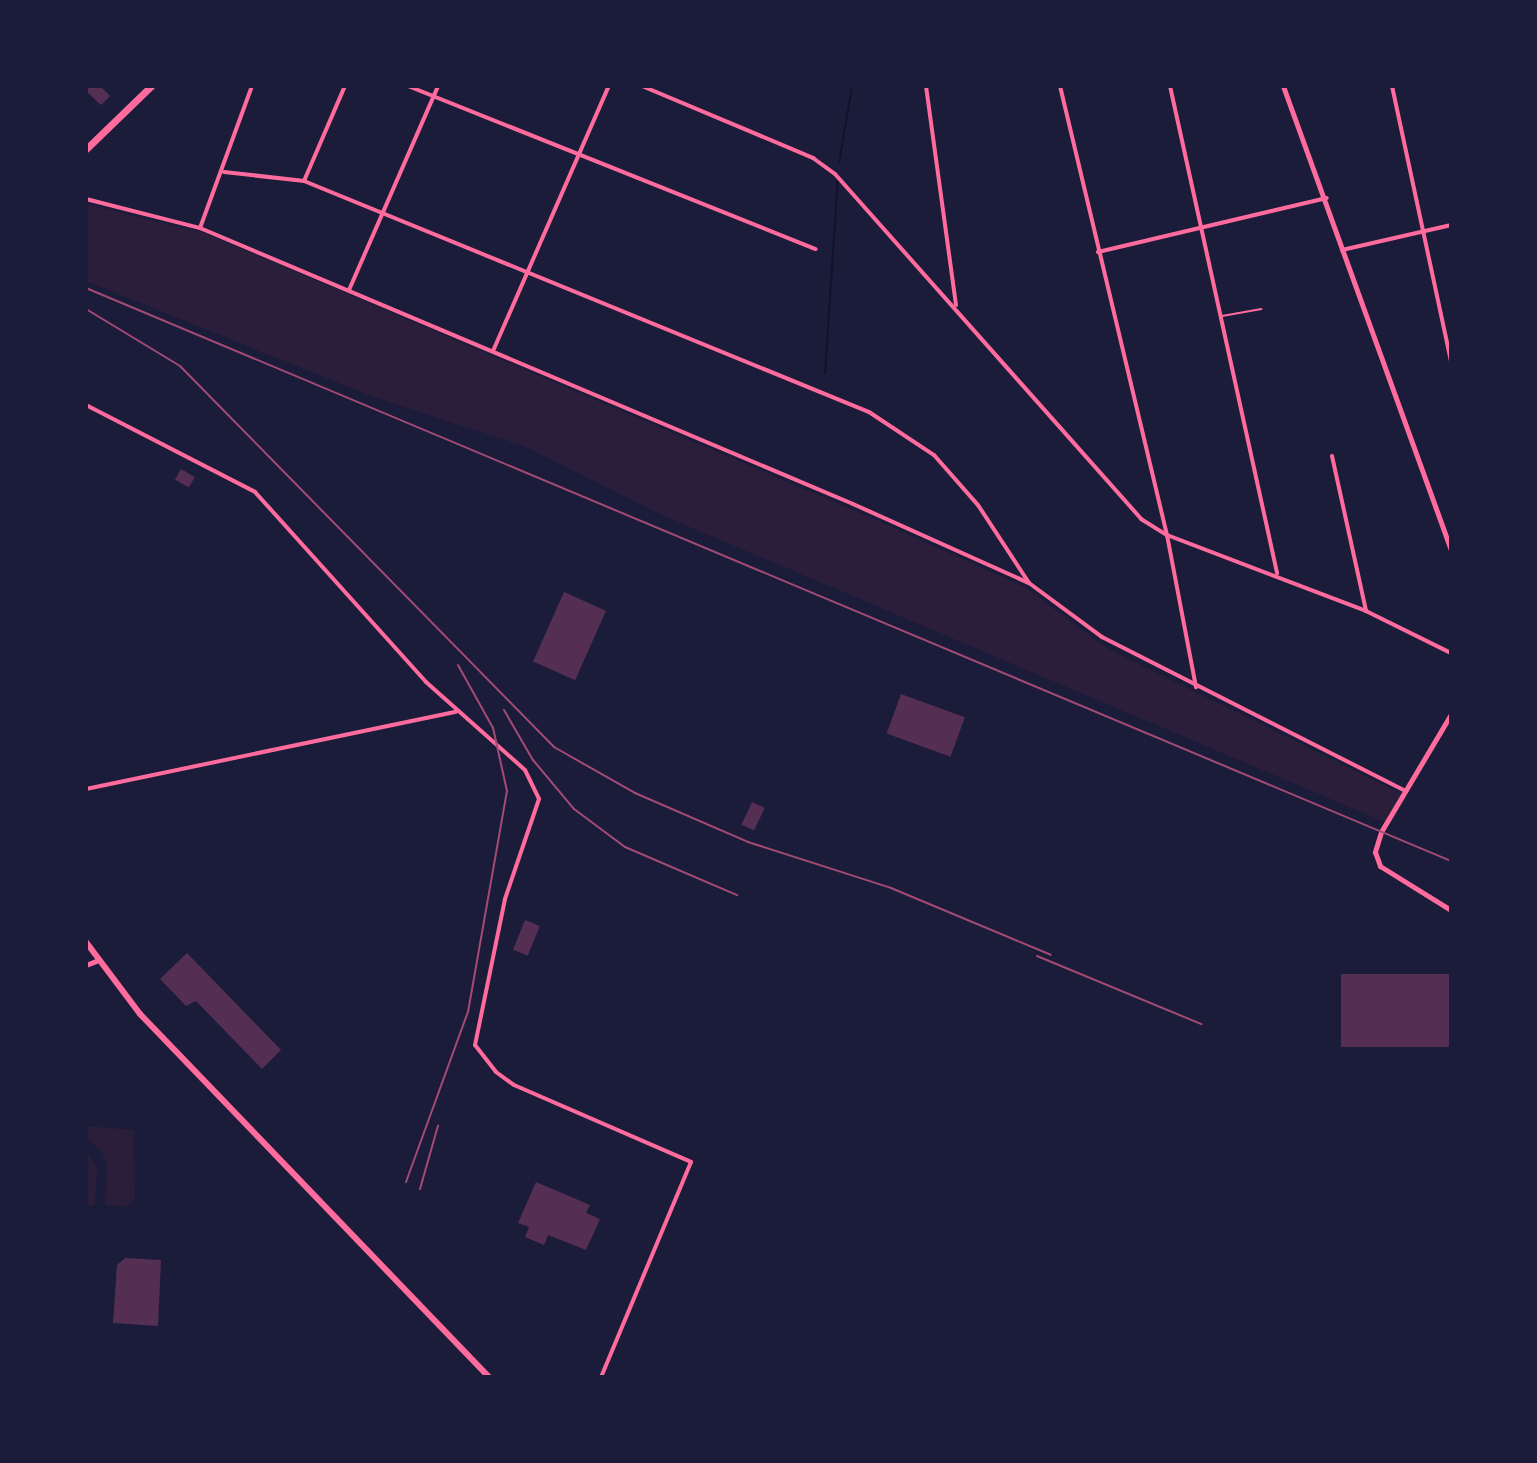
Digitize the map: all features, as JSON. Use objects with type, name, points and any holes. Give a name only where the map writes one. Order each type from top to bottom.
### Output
[{"type":"main road","points":[[86,149],[151,86]]},
{"type":"main road","points":[[86,942],[96,961],[140,1014],[489,1377]]},
{"type":"street","points":[[200,228],[224,172],[252,86]]},
{"type":"street","points":[[304,181],[345,86]]},
{"type":"street","points":[[408,86],[816,249]]},
{"type":"street","points":[[349,290],[438,86]]},
{"type":"street","points":[[493,351],[531,274],[609,86]]},
{"type":"street","points":[[642,86],[813,158],[835,174],[1141,519],[1167,535],[1277,573],[1366,611],[1451,653]]},
{"type":"street","points":[[926,86],[956,307]]},
{"type":"street","points":[[1060,86],[1167,535],[1196,687]]},
{"type":"street","points":[[1170,86],[1277,573]]},
{"type":"street","points":[[1283,86],[1327,198],[1342,250],[1451,549]]},
{"type":"street","points":[[1392,86],[1420,231],[1451,362]]},
{"type":"street","points":[[224,172],[304,181],[823,393],[899,428],[934,455],[978,505],[1029,583]]},
{"type":"street","points":[[1098,252],[1202,230],[1327,198]]},
{"type":"street","points":[[86,199],[200,228],[1029,583],[1102,637],[1406,791]]},
{"type":"street","points":[[1342,250],[1451,225]]},
{"type":"street","points":[[86,405],[255,492],[456,712],[525,770],[539,799],[505,899],[475,1045],[514,1085],[691,1162],[601,1377]]},
{"type":"street","points":[[1332,456],[1366,611]]},
{"type":"street","points":[[86,789],[456,712]]},
{"type":"street","points":[[1451,714],[1381,832],[1376,857],[1380,866],[1451,910]]},
{"type":"street","points":[[86,965],[96,961]]},
{"type":"lane","points":[[1221,317],[1261,309]]},
{"type":"shaded area","points":[[86,204],[205,233],[872,518],[1026,588],[1107,648],[1404,795],[1387,823],[664,516],[521,445],[374,397],[86,281]]},
{"type":"shaded area","points":[[86,1126],[134,1130],[135,1199],[126,1207],[105,1205],[107,1164],[101,1150],[86,1139]]},
{"type":"shaded area","points":[[86,1150],[97,1168],[95,1206],[86,1205]]},
{"type":"building","points":[[89,86],[100,86],[110,96],[101,105],[86,91]]},
{"type":"building","points":[[181,469],[195,477],[189,487],[175,479]]},
{"type":"building","points":[[564,592],[606,611],[575,680],[533,661]]},
{"type":"building","points":[[901,694],[965,717],[951,757],[887,733]]},
{"type":"building","points":[[752,802],[765,808],[754,831],[741,825]]},
{"type":"building","points":[[525,920],[540,926],[528,956],[513,950]]},
{"type":"building","points":[[187,953],[281,1050],[262,1069],[196,1001],[186,1006],[160,979]]},
{"type":"building","points":[[1341,974],[1451,974],[1451,1047],[1341,1047]]},
{"type":"building","points":[[536,1182],[590,1205],[586,1213],[600,1219],[586,1250],[548,1235],[544,1245],[525,1237],[529,1227],[518,1223]]},
{"type":"building","points":[[125,1258],[161,1260],[158,1326],[113,1323],[117,1265]]},
{"type":"waterway","points":[[839,163],[852,86]]},
{"type":"waterway","points":[[825,373],[838,179]]},
{"type":"railway","points":[[86,288],[1451,861]]},
{"type":"railway","points":[[86,309],[180,366],[554,747],[635,793],[748,842],[891,888],[1051,955]]},
{"type":"railway","points":[[406,1182],[468,1012],[507,791],[493,728],[458,665]]},
{"type":"railway","points":[[504,710],[533,760],[574,809],[625,847],[737,895]]},
{"type":"railway","points":[[1037,956],[1201,1024]]},
{"type":"railway","points":[[420,1189],[438,1126]]}]
